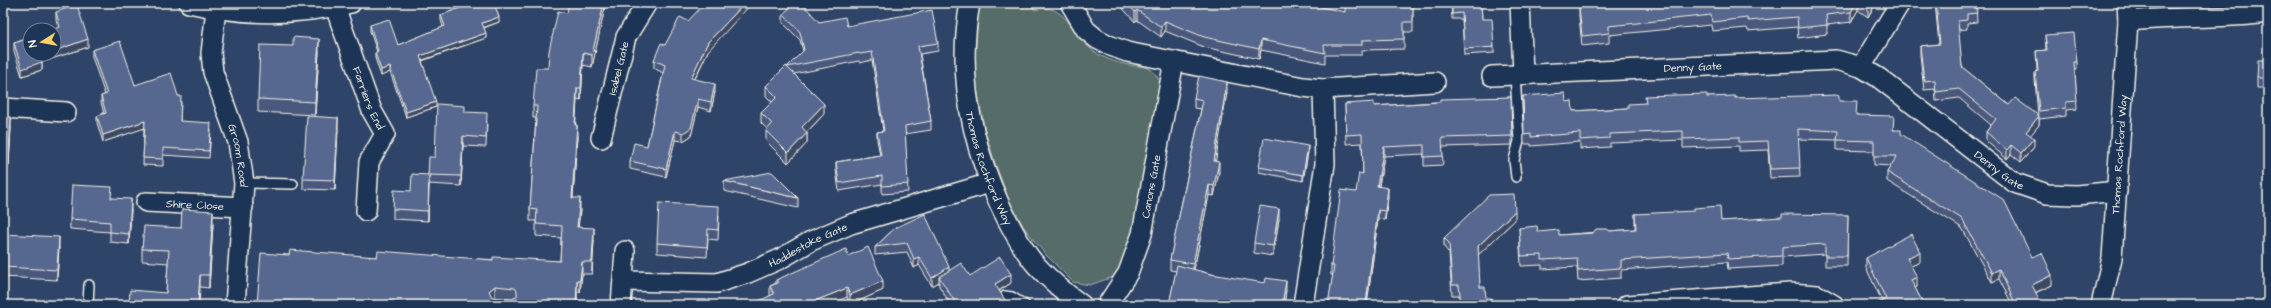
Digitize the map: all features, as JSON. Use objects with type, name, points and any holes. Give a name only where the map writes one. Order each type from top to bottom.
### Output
[{"type":"street","points":[[189,3],[216,9],[274,8],[304,13],[343,5]]},
{"type":"street","name":"Isabel Gate","points":[[601,138],[626,37],[647,3]]},
{"type":"street","name":"Thomas Rochford Way","points":[[970,3],[964,51],[965,82],[976,144],[990,183],[1009,224],[1035,264],[1063,292],[1082,305]]},
{"type":"street","points":[[1070,3],[1086,30],[1097,39],[1127,52],[1303,87],[1324,88],[1434,82]]},
{"type":"street","points":[[1519,75],[1520,3]]},
{"type":"street","points":[[1861,67],[1900,3]]},
{"type":"street","name":"Farriers End","points":[[343,5],[372,111],[384,134],[369,162],[366,211]]},
{"type":"street","name":"Groom Road","points":[[216,9],[211,53],[213,72],[238,142],[244,183],[235,305]]},
{"type":"street","points":[[2127,12],[2156,18],[2238,10],[2268,14]]},
{"type":"street","name":"Thomas Rochford Way","points":[[2101,305],[2112,258],[2127,12]]},
{"type":"street","name":"Denny Gate","points":[[1492,76],[1836,60],[1861,67],[2015,183],[2047,194],[2077,194],[2117,191]]},
{"type":"street","name":"Canons Gate","points":[[1107,305],[1128,273],[1142,234],[1174,61]]},
{"type":"street","points":[[1303,305],[1325,164],[1324,88]]},
{"type":"street","points":[[3,108],[66,112]]},
{"type":"street","name":"Haddestoke Gate","points":[[624,281],[717,283],[748,273],[780,259],[811,241],[852,224],[990,183]]},
{"type":"street","name":"Shire Close","points":[[146,202],[243,207]]},
{"type":"street","points":[[621,305],[624,281],[625,251]]},
{"type":"street","points":[[1627,305],[1790,293],[1817,295],[1834,305]]},
{"type":"lane","points":[[1516,177],[1514,160],[1519,140],[1519,75]]},
{"type":"lane","points":[[244,183],[293,184]]},
{"type":"lane","points":[[88,305],[89,285]]},
{"type":"lane","points":[[1005,296],[1012,297],[1025,305]]},
{"type":"green space","points":[[979,3],[1031,3],[1035,10],[1045,8],[1054,10],[1061,14],[1085,44],[1096,53],[1120,63],[1148,68],[1160,81],[1137,212],[1126,256],[1113,277],[1090,285],[1073,282],[1044,253],[1023,226],[1008,198],[984,127],[976,83],[975,57]]},
{"type":"building","points":[[474,3],[494,3],[499,17],[482,23],[486,33],[420,56],[436,102],[406,112],[390,67],[381,70],[375,53],[378,51],[370,25],[389,19],[398,45],[445,26],[441,15]]},
{"type":"building","points":[[569,3],[604,3],[592,55],[583,53],[581,88],[577,88],[575,125],[577,125],[572,198],[580,198],[577,227],[594,228],[592,262],[582,262],[580,280],[577,280],[576,305],[436,305],[385,301],[385,305],[342,305],[284,301],[284,305],[257,305],[261,253],[289,255],[290,250],[377,257],[378,251],[493,260],[493,257],[560,261],[562,226],[536,224],[537,210],[530,209],[537,106],[533,106],[536,68],[548,68],[549,51],[558,11],[567,13]],"holes":[[[495,286],[515,288],[517,291],[517,296],[512,299],[492,297],[489,291]]]},
{"type":"building","points":[[705,3],[745,3],[708,42],[691,78],[715,84],[711,102],[698,99],[691,128],[683,133],[675,131],[666,169],[630,161],[634,143],[647,146],[665,65],[654,60],[661,43],[665,45],[680,17],[688,21]]},
{"type":"building","points":[[795,3],[802,3],[819,22],[845,17],[847,26],[932,10],[938,43],[918,46],[931,121],[905,126],[908,184],[882,186],[882,176],[839,183],[836,162],[881,155],[877,132],[884,131],[872,52],[859,53],[787,67],[804,50],[800,32],[783,14]]},
{"type":"building","points":[[1127,3],[1232,3],[1241,7],[1241,3],[1262,3],[1281,7],[1281,3],[1302,3],[1345,12],[1345,3],[1413,4],[1413,22],[1404,22],[1404,39],[1362,40],[1362,45],[1324,45],[1325,53],[1261,40],[1259,49],[1204,37],[1165,21],[1161,27],[1137,10],[1135,12]]},
{"type":"building","points":[[1452,3],[1481,3],[1482,19],[1492,19],[1494,47],[1464,49],[1462,13],[1452,14]]},
{"type":"building","points":[[1592,3],[1856,3],[1851,12],[1826,15],[1827,25],[1798,28],[1797,17],[1748,21],[1747,18],[1712,22],[1711,15],[1609,26],[1609,33],[1582,36],[1579,7],[1592,5]]},
{"type":"building","points":[[1861,3],[1871,3],[1868,7]]},
{"type":"building","points":[[1936,3],[1976,3],[1977,13],[1967,14],[1967,20],[1958,21],[1962,67],[2009,105],[2015,98],[2039,116],[2026,132],[2034,138],[2021,153],[2011,145],[2007,150],[1986,132],[1996,119],[1959,89],[1936,92],[1935,80],[1924,81],[1920,46],[1940,44]]},
{"type":"building","points":[[77,5],[88,39],[62,48],[62,22],[59,22],[56,12]]},
{"type":"building","points":[[2074,33],[2077,62],[2074,62],[2077,101],[2066,102],[2066,108],[2039,111],[2035,72],[2038,71],[2036,51],[2047,50],[2045,35]]},
{"type":"building","points":[[293,37],[319,39],[315,102],[258,99],[260,45],[293,46]]},
{"type":"building","points":[[22,40],[22,62],[42,62],[22,69],[14,43]]},
{"type":"building","points":[[120,41],[135,85],[171,73],[178,96],[181,96],[180,121],[211,123],[209,151],[163,148],[163,159],[143,158],[145,121],[103,135],[97,116],[106,113],[101,96],[107,94],[92,50]]},
{"type":"building","points":[[2258,60],[2268,60],[2268,78],[2257,78]]},
{"type":"building","points":[[786,66],[824,104],[802,127],[807,133],[788,153],[766,131],[772,124],[761,113],[777,97],[766,86]]},
{"type":"building","points":[[1199,76],[1227,82],[1214,161],[1219,162],[1214,186],[1209,185],[1193,264],[1170,260],[1203,100],[1194,98]]},
{"type":"building","points":[[1565,93],[1566,102],[1572,101],[1573,111],[1628,108],[1628,104],[1646,103],[1645,96],[1707,94],[1707,97],[1735,96],[1735,98],[1839,95],[1839,101],[1857,101],[1856,115],[1894,116],[1893,130],[1901,130],[1901,134],[2004,200],[2032,257],[2042,253],[2052,275],[2032,285],[2042,305],[2010,305],[2015,303],[1999,269],[1992,273],[1962,219],[1887,172],[1897,156],[1874,156],[1874,141],[1837,140],[1838,131],[1798,129],[1800,168],[1770,169],[1768,141],[1739,142],[1739,137],[1683,139],[1683,131],[1610,134],[1610,138],[1580,140],[1580,133],[1531,137],[1531,134],[1524,135],[1523,96]]},
{"type":"building","points":[[1511,97],[1512,136],[1442,138],[1443,156],[1424,157],[1424,145],[1384,147],[1377,186],[1388,188],[1385,211],[1378,210],[1366,303],[1364,303],[1364,305],[1328,305],[1334,266],[1331,266],[1341,190],[1356,192],[1359,173],[1363,174],[1362,134],[1346,135],[1345,104],[1374,102],[1374,106],[1440,102],[1440,99]]},
{"type":"building","points":[[437,104],[465,106],[465,112],[487,113],[486,138],[463,136],[461,176],[429,175],[428,211],[393,209],[394,190],[411,191],[412,174],[428,175],[429,157],[435,157]]},
{"type":"building","points":[[307,116],[338,118],[335,180],[303,179]]},
{"type":"building","points":[[3,117],[11,117],[9,155],[3,155]]},
{"type":"building","points":[[1264,138],[1308,146],[1303,175],[1259,167]]},
{"type":"building","points":[[772,172],[798,198],[724,181]]},
{"type":"building","points":[[72,185],[112,187],[111,198],[131,199],[129,234],[110,232],[110,222],[70,219]]},
{"type":"building","points":[[1514,194],[1515,211],[1478,246],[1480,287],[1485,287],[1486,299],[1491,299],[1492,305],[1461,305],[1459,285],[1452,285],[1449,243],[1444,238],[1489,195]]},
{"type":"building","points":[[659,203],[719,206],[718,230],[708,229],[707,247],[657,243]]},
{"type":"building","points":[[1260,206],[1279,209],[1273,246],[1254,243]]},
{"type":"building","points":[[1720,206],[1721,221],[1782,217],[1782,214],[1848,215],[1847,256],[1825,256],[1825,244],[1782,247],[1782,256],[1728,259],[1727,253],[1621,260],[1621,268],[1578,271],[1577,258],[1542,260],[1542,255],[1521,256],[1519,228],[1537,226],[1538,232],[1559,230],[1559,235],[1593,233],[1596,229],[1607,229],[1610,231],[1636,229],[1635,214],[1694,211],[1694,208]]},
{"type":"building","points":[[182,209],[213,211],[209,275],[200,275],[198,305],[129,305],[130,290],[166,293],[169,250],[142,249],[144,226],[181,228]]},
{"type":"building","points":[[925,214],[949,267],[932,278],[919,257],[914,259],[907,243],[875,247],[895,228]]},
{"type":"building","points":[[3,234],[59,237],[57,270],[3,267]]},
{"type":"building","points":[[1911,234],[1920,252],[1907,258],[1917,277],[1911,280],[1924,305],[1879,305],[1878,303],[1886,299],[1866,258]]},
{"type":"building","points":[[868,247],[883,281],[850,295],[847,288],[810,303],[811,305],[750,305],[774,294],[770,286],[778,283],[776,280],[846,249],[848,256]]},
{"type":"building","points":[[1000,257],[1011,274],[995,284],[1008,305],[957,305],[939,277],[961,263],[970,276]]},
{"type":"building","points":[[1177,265],[1211,274],[1265,283],[1266,278],[1286,281],[1282,305],[1233,305],[1199,299],[1198,305],[1169,305]]}]
